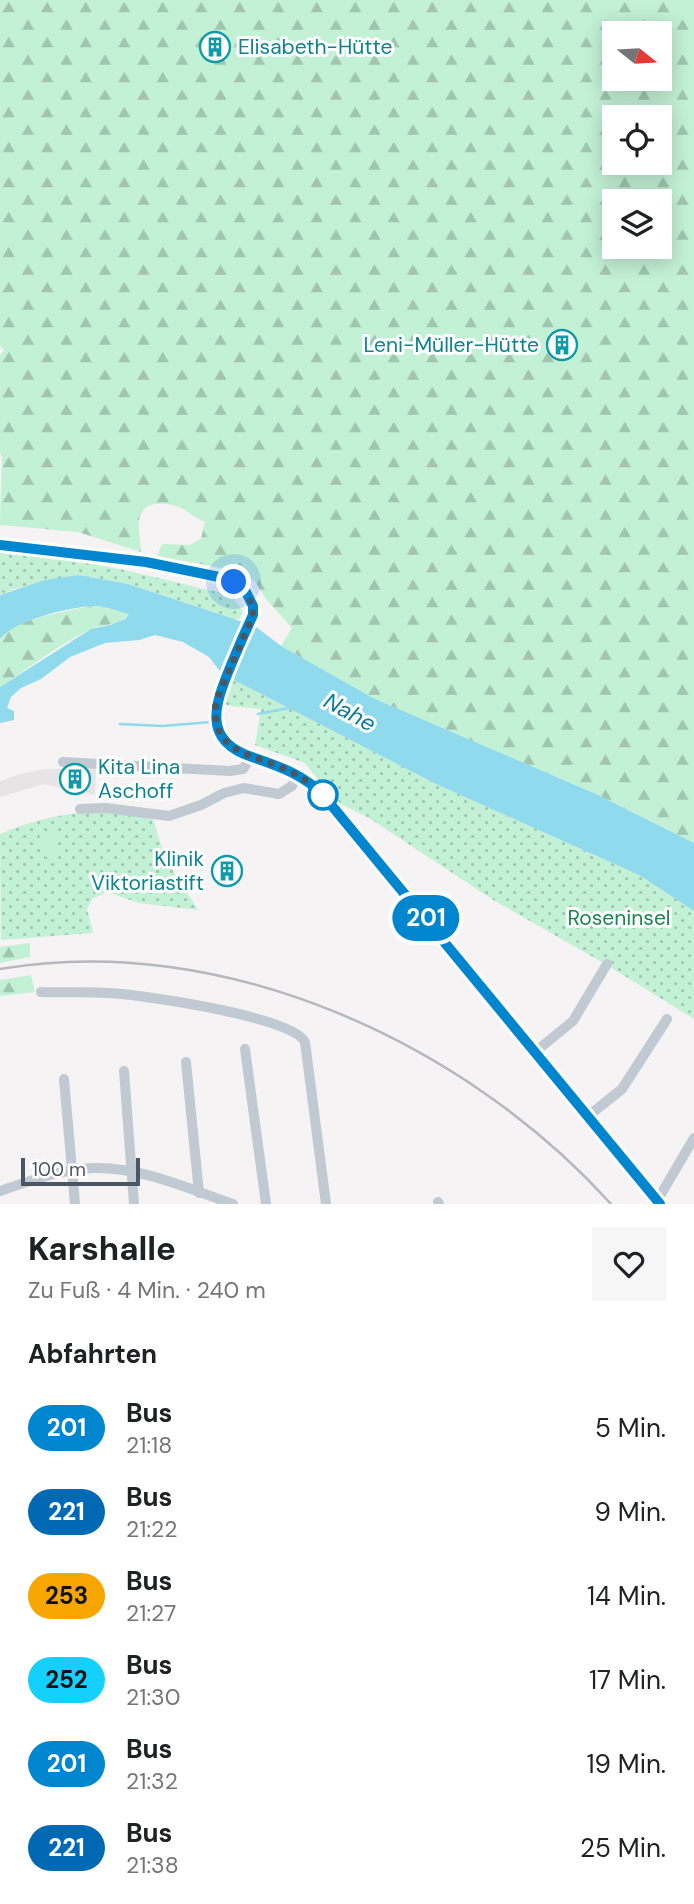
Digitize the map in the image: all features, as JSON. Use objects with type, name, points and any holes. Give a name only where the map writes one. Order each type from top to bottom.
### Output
[{"type":"main road","points":[[0,545],[146,562],[224,578],[243,589],[253,611],[216,701],[217,722],[222,736],[237,751],[282,767],[317,789],[352,828],[658,1202]]},
{"type":"street","points":[[63,762],[230,771],[243,769],[251,757]]},
{"type":"street","points":[[80,809],[106,808],[169,816],[201,805],[224,793],[244,788],[279,793],[292,786],[297,775]]},
{"type":"street","points":[[535,1052],[573,1021],[607,964]]},
{"type":"street","points":[[41,992],[120,993],[162,999],[266,1021],[302,1036],[305,1042],[326,1204]]},
{"type":"street","points":[[587,1117],[622,1089],[667,1019]]},
{"type":"street","points":[[245,1049],[266,1204]]},
{"type":"street","points":[[186,1062],[199,1193]]},
{"type":"street","points":[[124,1070],[134,1204]]},
{"type":"street","points":[[64,1079],[75,1204]]},
{"type":"street","points":[[658,1202],[694,1138]]},
{"type":"street","points":[[0,1191],[92,1168],[131,1172],[233,1204]]},
{"type":"shaded area","points":[[96,768],[95,795],[44,784],[0,797],[0,781],[20,774],[45,769]]},
{"type":"green space","points":[[0,0],[694,0],[694,843],[596,794],[373,698],[281,646],[292,628],[265,598],[255,581],[222,568],[157,556],[162,544],[189,545],[201,539],[205,522],[178,507],[154,504],[143,511],[139,523],[141,552],[78,532],[0,525],[0,355],[4,350],[0,346]]},
{"type":"green space","points":[[0,547],[124,570],[226,594],[234,599],[243,612],[239,619],[231,619],[128,584],[78,575],[14,589],[0,595]]},
{"type":"green space","points":[[91,606],[129,614],[120,621],[77,636],[0,687],[0,642],[5,634],[26,622]]},
{"type":"green space","name":"Roseninsel","points":[[232,679],[436,784],[639,875],[694,911],[694,1019],[495,901],[369,818],[335,801],[305,763],[255,745],[261,709],[223,705]]},
{"type":"green space","points":[[106,811],[153,819],[165,858],[198,910],[139,903],[107,892],[92,899],[87,909],[93,933],[1,940],[0,834],[52,817]]},
{"type":"green space","points":[[54,830],[60,853],[45,857],[39,834]]},
{"type":"green space","points":[[30,943],[30,957],[0,963],[0,947]]},
{"type":"green space","points":[[31,975],[35,992],[0,996],[0,980]]},
{"type":"water","name":"Nahe","points":[[78,575],[128,584],[255,626],[281,646],[373,698],[596,794],[694,843],[694,911],[639,875],[436,784],[232,679],[219,670],[209,657],[183,642],[155,635],[139,640],[105,643],[70,657],[11,697],[7,708],[14,711],[14,720],[0,723],[0,687],[91,629],[110,625],[125,619],[129,614],[96,606],[69,609],[17,626],[0,639],[0,595],[45,580]]},
{"type":"waterway","points":[[258,714],[289,708]]},
{"type":"waterway","points":[[120,724],[162,726],[211,722]]},
{"type":"railway","points":[[0,969],[84,962],[168,967],[252,984],[333,1011],[411,1048],[485,1093],[552,1146],[611,1204]]},
{"type":"bus line","name":"201","points":[[0,545],[146,562],[224,578],[243,589],[253,606],[253,615],[216,701],[215,715],[222,736],[237,751],[287,769],[323,795],[660,1204]]},
{"type":"place","name":"Elisabeth-Hütte","points":[[215,47]]},
{"type":"place","name":"Leni-Müller-Hütte","points":[[562,345]]},
{"type":"place","name":"Kita Lina Aschoff","points":[[75,779]]},
{"type":"place","name":"Klinik Viktoriastift","points":[[227,871]]},
{"type":"route","points":[[234,582],[249,597],[253,615],[216,701],[215,715],[219,729],[222,736],[237,751],[287,769],[323,795]]}]
